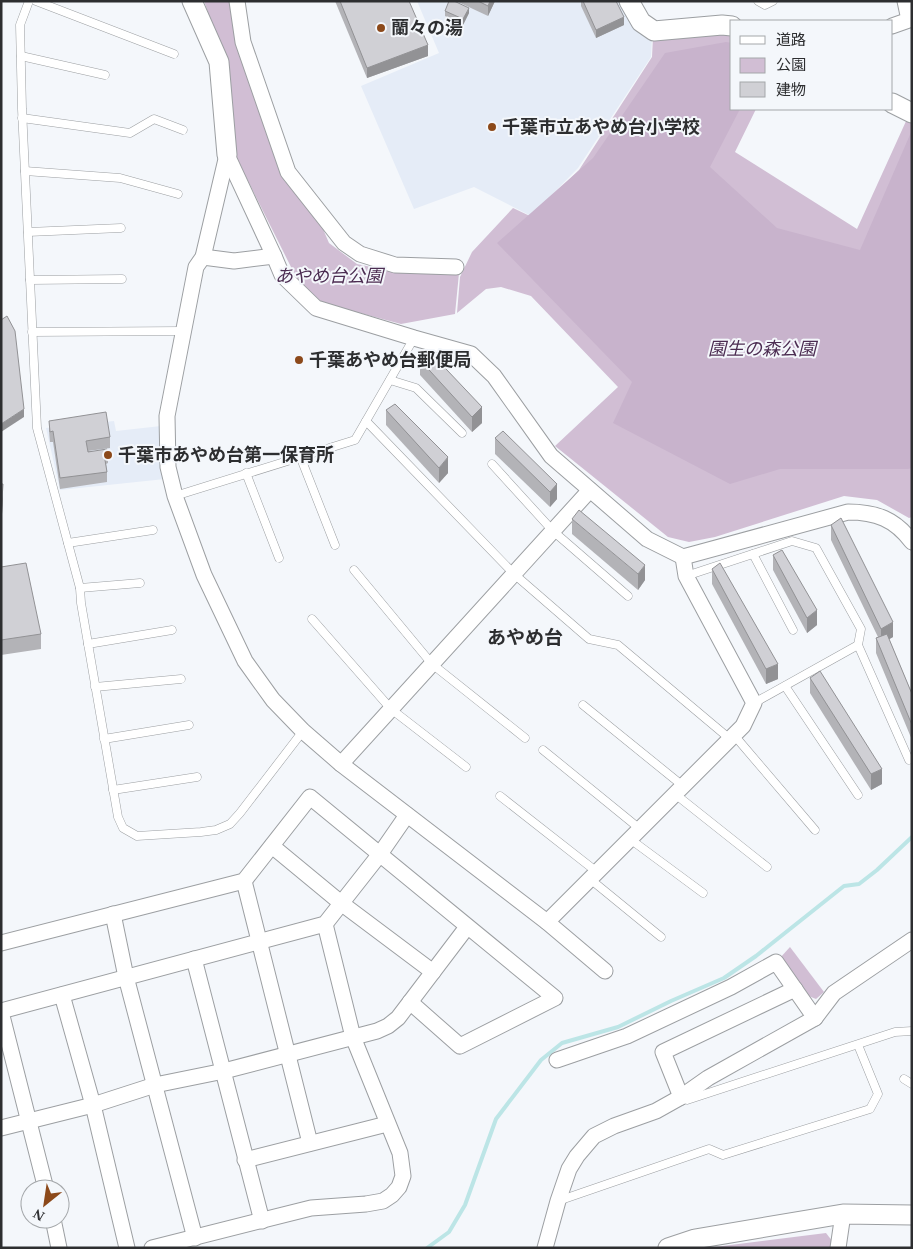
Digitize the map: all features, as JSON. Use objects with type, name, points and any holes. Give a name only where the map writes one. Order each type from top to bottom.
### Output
[{"type":"street","points":[[192,1],[219,62],[227,156],[203,257],[196,267],[183,331],[167,416],[168,467],[175,496],[204,575],[245,661],[273,700],[303,731],[341,764],[547,922],[605,971]]},
{"type":"street","points":[[237,1],[243,42],[288,172],[344,243],[360,254],[396,265],[456,267]]},
{"type":"street","points":[[629,1],[641,22],[654,31],[730,26]]},
{"type":"street","points":[[893,26],[909,20],[907,5]]},
{"type":"street","points":[[893,104],[912,113]]},
{"type":"street","points":[[227,156],[282,275],[316,308],[472,354],[494,376],[550,456],[647,539],[683,557],[848,512],[864,512],[880,516],[910,536]]},
{"type":"street","points":[[203,257],[234,261],[274,256]]},
{"type":"street","points":[[341,764],[590,490]]},
{"type":"street","points":[[547,922],[743,726],[754,703],[686,576],[683,557]]},
{"type":"street","points":[[1,943],[244,881],[310,797],[555,998],[460,1046],[410,1002]]},
{"type":"street","points":[[44,1179],[1,1012],[325,924],[380,854],[407,815]]},
{"type":"street","points":[[272,846],[341,903],[433,972]]},
{"type":"street","points":[[244,881],[310,1143]]},
{"type":"street","points":[[113,914],[126,977],[195,1238]]},
{"type":"street","points":[[152,1248],[311,1208],[383,1202],[399,1187],[403,1176],[400,1153],[353,1037],[325,924]]},
{"type":"street","points":[[1,1128],[93,1105],[154,1085],[224,1070],[377,1031],[388,1026],[398,1018],[467,927]]},
{"type":"street","points":[[545,1248],[569,1169],[594,1136],[614,1126],[656,1111],[681,1097],[708,1078],[816,1018],[834,993],[912,940]]},
{"type":"street","points":[[194,960],[262,1221]]},
{"type":"street","points":[[557,1060],[627,1036],[731,988],[776,962],[816,1018]]},
{"type":"street","points":[[681,1097],[662,1052],[795,989]]},
{"type":"street","points":[[62,995],[93,1105],[127,1248]]},
{"type":"street","points":[[245,1160],[387,1124]]},
{"type":"street","points":[[668,1248],[695,1239],[843,1214],[912,1215]]},
{"type":"street","points":[[838,1248],[843,1214]]},
{"type":"street","points":[[55,1229],[59,1248]]},
{"type":"lane","points":[[29,1],[20,26],[22,118],[37,428],[80,588],[80,603],[113,790],[118,817],[123,828],[137,836],[201,832],[216,830],[230,824],[303,731]]},
{"type":"lane","points":[[36,1],[174,54]]},
{"type":"lane","points":[[758,1],[765,5],[773,1]]},
{"type":"lane","points":[[21,56],[105,75]]},
{"type":"lane","points":[[22,118],[130,133],[154,119],[184,130]]},
{"type":"lane","points":[[25,171],[120,178],[178,194]]},
{"type":"lane","points":[[28,232],[121,228]]},
{"type":"lane","points":[[30,280],[122,279]]},
{"type":"lane","points":[[32,332],[183,331]]},
{"type":"lane","points":[[175,496],[355,440],[414,338]]},
{"type":"lane","points":[[390,380],[416,388],[462,433]]},
{"type":"lane","points":[[366,421],[514,574],[589,639],[618,646],[732,737],[815,830]]},
{"type":"lane","points":[[300,456],[335,545]]},
{"type":"lane","points":[[492,464],[553,531],[628,596]]},
{"type":"lane","points":[[246,473],[279,558]]},
{"type":"lane","points":[[68,543],[153,530]]},
{"type":"lane","points":[[686,576],[792,541],[816,548],[861,629],[858,645],[909,760]]},
{"type":"lane","points":[[753,554],[793,630]]},
{"type":"lane","points":[[354,570],[432,664],[525,738]]},
{"type":"lane","points":[[80,588],[140,583]]},
{"type":"lane","points":[[312,619],[391,709],[466,767]]},
{"type":"lane","points":[[88,644],[172,630]]},
{"type":"lane","points":[[754,703],[858,645]]},
{"type":"lane","points":[[95,687],[182,679]]},
{"type":"lane","points":[[785,686],[858,795]]},
{"type":"lane","points":[[583,705],[767,867]]},
{"type":"lane","points":[[104,739],[189,725]]},
{"type":"lane","points":[[544,750],[703,894]]},
{"type":"lane","points":[[113,790],[197,776]]},
{"type":"lane","points":[[500,796],[661,937]]},
{"type":"lane","points":[[681,1097],[687,1100],[895,1032],[912,1031]]},
{"type":"lane","points":[[558,1201],[708,1149],[723,1155],[870,1109],[878,1094],[858,1045]]},
{"type":"lane","points":[[904,1079],[912,1084]]},
{"type":"shaded area","name":"千葉市立あやめ台小学校","points":[[417,1],[623,1],[652,37],[651,57],[578,168],[531,216],[474,187],[414,209],[361,86],[439,53]]},
{"type":"shaded area","name":"千葉市あやめ台第一保育所","points":[[114,421],[116,431],[161,426],[165,479],[60,490],[46,428]]},
{"type":"green space","name":"あやめ台公園","points":[[204,1],[232,1],[283,172],[320,222],[329,243],[357,264],[394,272],[459,273],[455,314],[401,324],[330,305],[312,297],[300,285],[234,153],[224,60]]},
{"type":"green space","name":"園生の森公園","points":[[730,33],[730,110],[756,110],[735,152],[857,229],[907,119],[912,121],[912,517],[909,518],[877,500],[844,496],[715,537],[689,542],[668,537],[555,446],[618,387],[531,296],[501,287],[486,289],[457,313],[460,277],[472,252],[513,208],[532,217],[579,170],[652,57],[653,37]]},
{"type":"green space","name":"園生の森公園","points":[[730,43],[730,110],[739,110],[710,167],[777,228],[860,250],[912,130],[912,468],[780,469],[730,484],[613,423],[632,382],[497,243],[593,158],[665,53]]},
{"type":"green space","points":[[790,947],[824,992],[816,999],[806,995],[780,958]]},
{"type":"green space","points":[[826,1233],[833,1242],[833,1248],[707,1248]]},
{"type":"building","name":"蘭々の湯","points":[[340,1],[409,1],[428,45],[367,68]]},
{"type":"building","points":[[449,1],[454,1],[469,8],[463,19],[445,11]]},
{"type":"building","points":[[478,1],[490,1],[488,6]]},
{"type":"building","points":[[583,1],[616,1],[624,17],[596,30]]},
{"type":"building","points":[[7,316],[15,331],[24,409],[1,424],[1,320]]},
{"type":"building","points":[[429,351],[482,407],[472,417],[420,360]]},
{"type":"building","points":[[395,404],[448,457],[439,468],[386,410]]},
{"type":"building","points":[[106,412],[110,437],[86,441],[88,452],[107,449],[108,453],[104,454],[107,472],[60,478],[53,431],[50,432],[49,421]]},
{"type":"building","points":[[503,431],[557,484],[550,492],[495,438]]},
{"type":"building","points":[[1,484],[3,484],[2,499],[1,499]]},
{"type":"building","points":[[579,510],[645,565],[638,574],[572,519]]},
{"type":"building","points":[[841,518],[893,622],[881,629],[831,525]]},
{"type":"building","points":[[782,550],[817,610],[807,618],[773,555]]},
{"type":"building","points":[[26,563],[41,634],[1,640],[1,567]]},
{"type":"building","points":[[720,563],[778,664],[766,669],[712,569]]},
{"type":"building","points":[[887,634],[912,694],[912,725],[876,638]]},
{"type":"building","points":[[820,671],[882,769],[871,774],[810,678]]},
{"type":"waterway","points":[[427,1248],[449,1232],[465,1205],[496,1119],[541,1060],[562,1043],[618,1027],[724,978],[756,956],[844,886],[859,884],[912,837]]},
{"type":"place","name":"蘭々の湯","points":[[381,28]]},
{"type":"place","name":"千葉市立あやめ台小学校","points":[[492,127]]},
{"type":"place","name":"千葉あやめ台郵便局","points":[[299,360]]},
{"type":"place","name":"千葉市あやめ台第一保育所","points":[[108,455]]},
{"type":"district","name":"あやめ台","points":[[525,637]]}]
